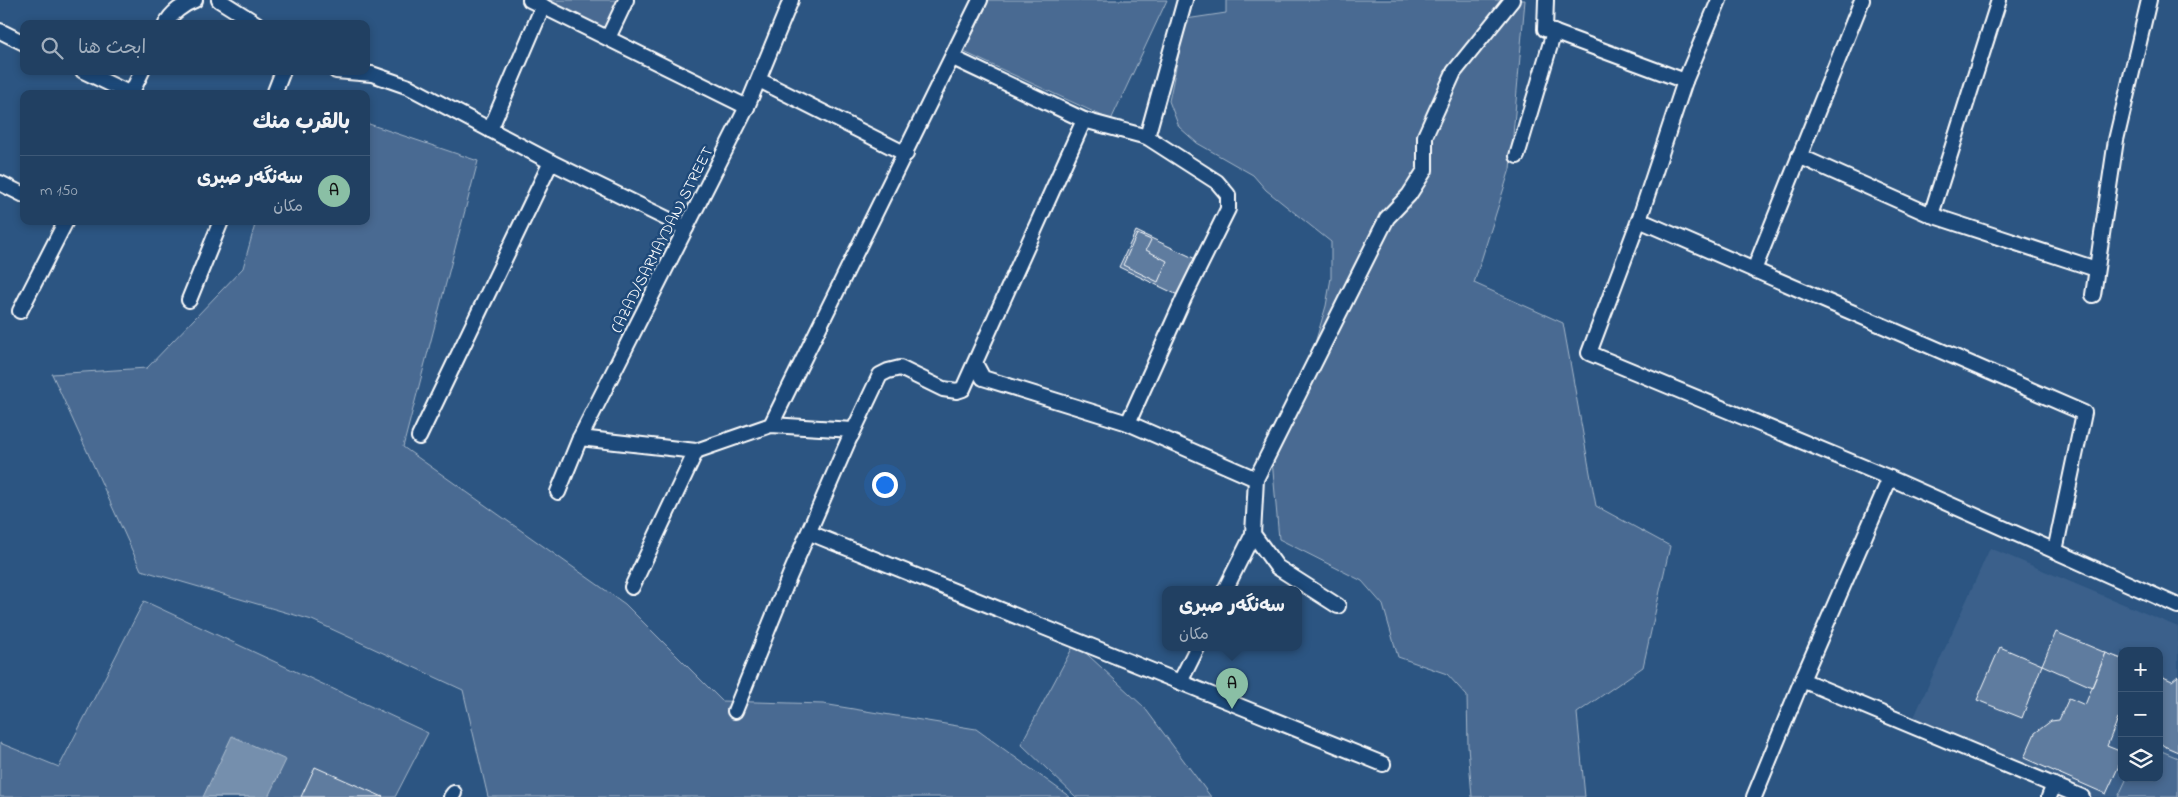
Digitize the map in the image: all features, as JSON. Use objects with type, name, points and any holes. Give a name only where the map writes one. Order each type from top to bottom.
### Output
[{"type":"street","points":[[220,0],[251,20]]},
{"type":"street","points":[[608,38],[626,0]]},
{"type":"street","name":"(AZAD/SARMAYDAN) STREET","points":[[558,492],[580,438],[747,107],[791,0]]},
{"type":"street","points":[[771,425],[906,154],[980,0]]},
{"type":"street","points":[[1147,137],[1185,0]]},
{"type":"street","points":[[1227,586],[1253,534],[1256,479],[1387,218],[1409,195],[1425,170],[1425,136],[1454,72],[1512,0]]},
{"type":"street","points":[[1546,0],[1544,29],[1685,81]]},
{"type":"street","points":[[1719,0],[1685,81],[1639,220],[1589,353],[1890,478],[2178,606]]},
{"type":"street","points":[[1754,270],[1862,0]]},
{"type":"street","points":[[1932,215],[2000,0]]},
{"type":"street","points":[[2092,295],[2116,140],[2149,0]]},
{"type":"street","points":[[168,20],[189,1]]},
{"type":"street","points":[[490,130],[536,3],[747,107]]},
{"type":"street","points":[[0,31],[20,41]]},
{"type":"street","points":[[1517,156],[1554,32]]},
{"type":"street","points":[[953,58],[1084,120],[1147,137],[1216,182],[1228,195],[1228,209],[1184,298],[1128,423]]},
{"type":"street","points":[[370,74],[409,87],[551,162],[686,228]]},
{"type":"street","points":[[92,75],[122,90]]},
{"type":"street","points":[[132,90],[140,75]]},
{"type":"street","points":[[276,90],[281,75]]},
{"type":"street","points":[[759,80],[906,154]]},
{"type":"street","points":[[735,711],[790,575],[880,375],[888,370],[900,368],[943,389],[957,391],[964,389],[976,365],[979,351],[1084,120]]},
{"type":"street","points":[[1800,156],[1932,215],[2096,269]]},
{"type":"street","points":[[419,438],[551,162]]},
{"type":"street","points":[[0,183],[20,193]]},
{"type":"street","points":[[1639,220],[2084,413],[2055,551]]},
{"type":"street","points":[[20,311],[64,225]]},
{"type":"street","points":[[189,300],[219,225]]},
{"type":"street","points":[[976,365],[983,378],[1128,423],[1256,479]]},
{"type":"street","points":[[580,438],[696,451],[771,425],[853,430],[851,436]]},
{"type":"street","points":[[632,587],[696,451]]},
{"type":"street","points":[[1754,797],[1802,680],[1890,478]]},
{"type":"street","points":[[810,533],[1383,764]]},
{"type":"street","points":[[1253,534],[1277,567],[1338,606]]},
{"type":"street","points":[[1180,682],[1196,651]]},
{"type":"street","points":[[1802,680],[2052,791],[2082,797]]},
{"type":"shaded area","points":[[530,0],[626,0],[608,38]]},
{"type":"shaded area","points":[[989,0],[1167,0],[1111,120],[964,52]]},
{"type":"shaded area","points":[[1226,0],[1525,0],[1510,169],[1474,283],[1563,323],[1596,506],[1670,546],[1643,667],[1577,713],[1585,797],[1472,797],[1467,696],[1447,674],[1398,657],[1383,605],[1362,581],[1279,539],[1272,460],[1300,394],[1326,306],[1331,278],[1331,242],[1266,190],[1253,175],[1197,143],[1179,127],[1169,101],[1186,19],[1226,13]]},
{"type":"shaded area","points":[[370,124],[478,161],[403,447],[625,604],[722,701],[823,704],[976,729],[1070,797],[488,797],[463,690],[312,620],[141,570],[52,374],[147,368],[243,268],[255,225],[370,225]]},
{"type":"shaded area","points":[[1990,548],[2178,627],[2178,797],[2081,797],[1911,724]]},
{"type":"shaded area","points":[[144,601],[428,733],[395,797],[0,797],[0,743],[59,767]]},
{"type":"shaded area","points":[[1075,643],[1144,707],[1211,797],[1076,797],[1021,744]]},
{"type":"shaded area","points":[[232,736],[286,760],[268,797],[203,797]]},
{"type":"shaded area","points":[[2163,752],[2178,758],[2178,797],[2118,797],[2125,782],[2163,782]]},
{"type":"building","points":[[1136,231],[1202,262],[1184,298],[1119,267]]},
{"type":"building","points":[[1137,234],[1151,240],[1146,250],[1167,261],[1158,282],[1123,265]]},
{"type":"building","points":[[2056,632],[2106,653],[2092,687],[2042,665]]},
{"type":"building","points":[[2000,647],[2042,665],[2022,718],[1977,700]]},
{"type":"building","points":[[2106,653],[2118,658],[2118,719],[2107,746],[2118,750],[2118,768],[2106,794],[2024,758],[2035,733],[2051,721],[2059,720],[2069,698],[2085,705]]},
{"type":"building","points":[[2178,676],[2178,752],[2164,746],[2163,677],[2172,681]]},
{"type":"building","points":[[315,767],[383,797],[301,797]]},
{"type":"place","name":"سەنگەر صبری","points":[[1232,709]]}]
